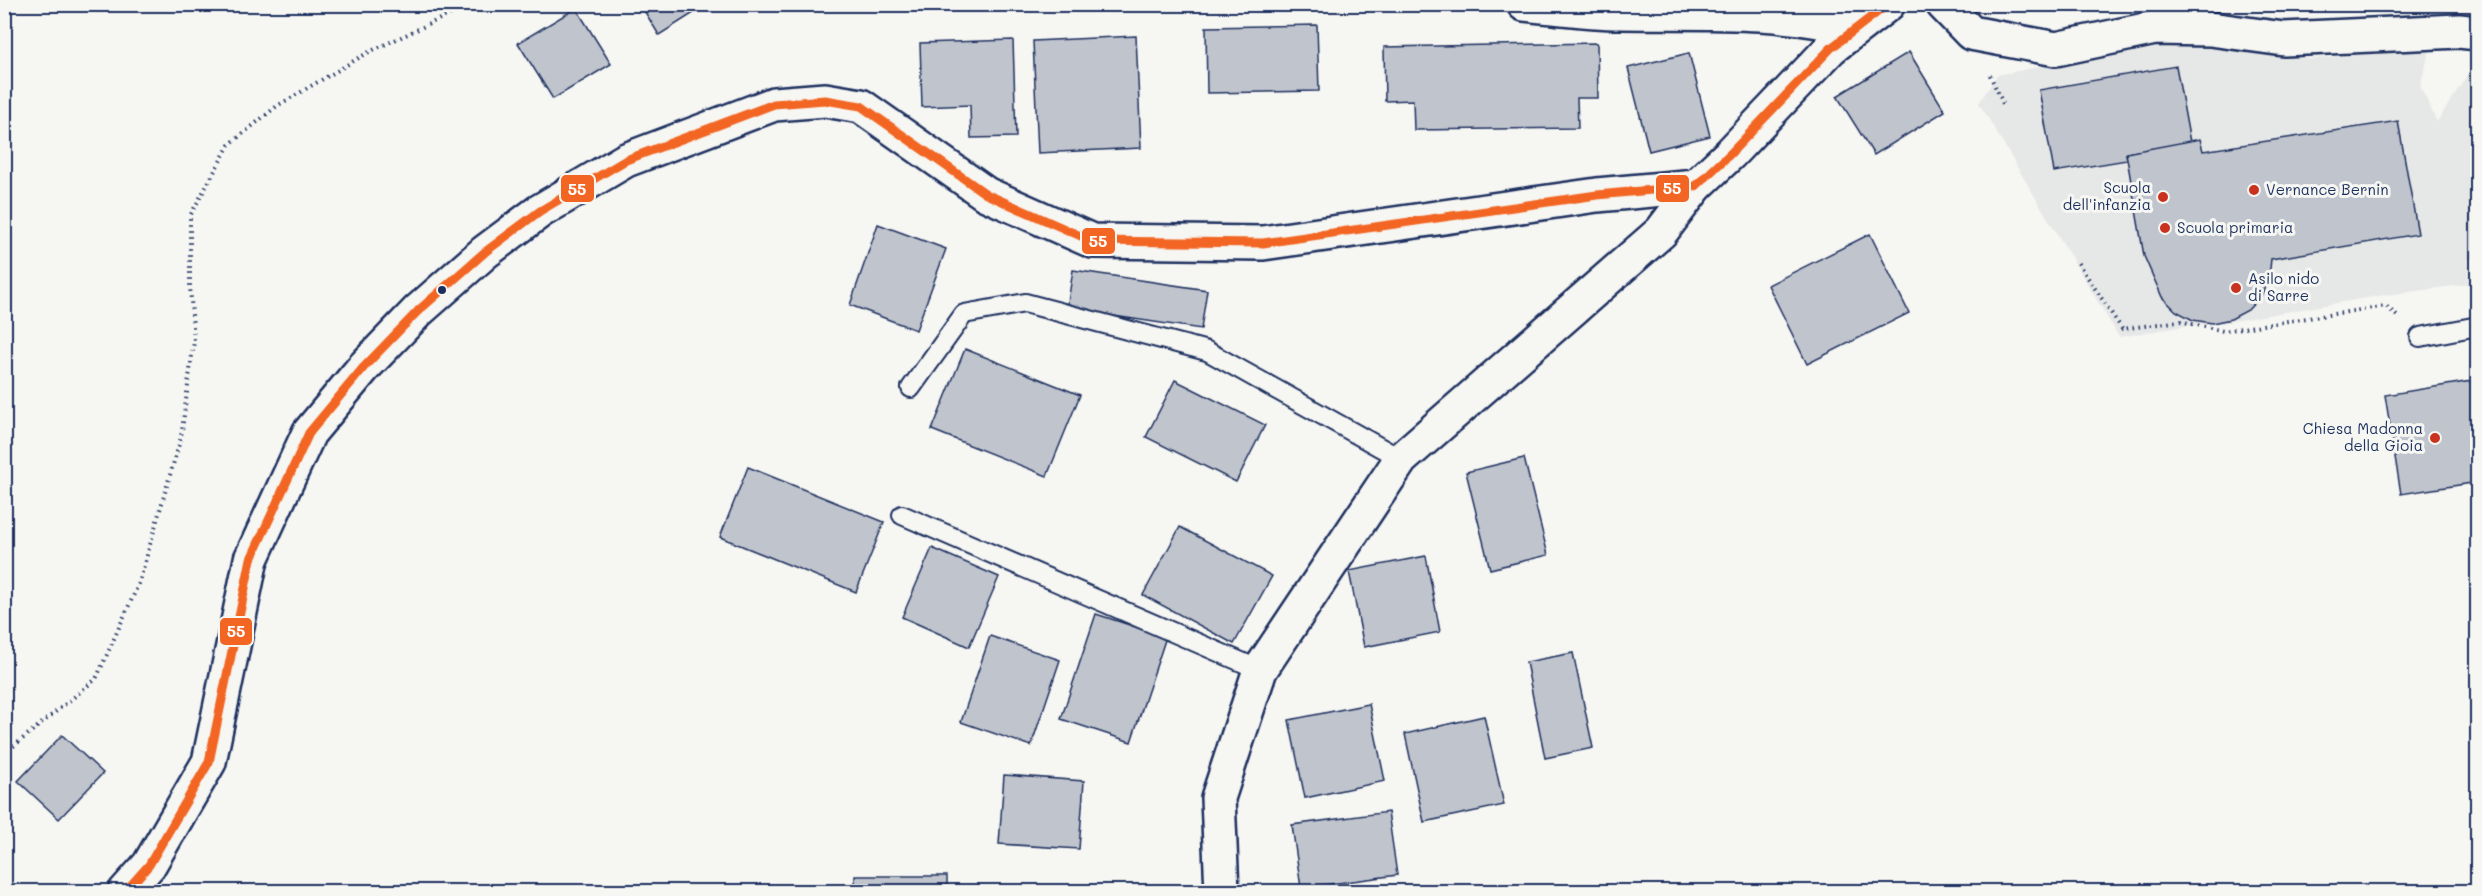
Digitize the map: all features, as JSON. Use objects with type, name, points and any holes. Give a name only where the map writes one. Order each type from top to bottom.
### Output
[{"type":"street","points":[[1524,4],[1618,12],[1719,12],[1825,20],[1854,29]]},
{"type":"street","points":[[1222,891],[1218,798],[1260,670],[1401,459],[1661,232],[1696,186],[1831,48],[1888,4]]},
{"type":"street","points":[[1942,4],[1971,33],[2056,49],[2155,28],[2210,29],[2284,39],[2478,33]]},
{"type":"street","points":[[125,891],[148,865],[208,762],[251,559],[309,434],[364,367],[418,311],[485,252],[540,210],[626,160],[774,104],[825,100],[852,104],[861,106],[897,130],[986,194],[1092,241],[1263,243],[1597,195],[1696,186]]},
{"type":"lane","points":[[912,388],[964,314],[1025,303],[1207,351],[1401,459]]},
{"type":"lane","points":[[2420,337],[2478,326]]},
{"type":"lane","points":[[902,515],[1260,670]]},
{"type":"path","points":[[4,754],[96,679],[139,582],[181,437],[194,342],[190,286],[190,216],[230,145],[277,106],[369,52],[472,4]]},
{"type":"path","points":[[2078,263],[2122,329],[2180,321],[2223,331],[2386,306],[2420,337]]},
{"type":"shaded area","name":"Vernance Bernin","points":[[2162,43],[2309,59],[2430,49],[2420,86],[2437,122],[2473,66],[2477,64],[2478,258],[2467,260],[2469,284],[2119,337],[1979,103],[1997,75]]},
{"type":"building","points":[[640,4],[708,4],[659,35]]},
{"type":"building","points":[[576,8],[611,64],[553,99],[518,43]]},
{"type":"building","points":[[1317,25],[1319,91],[1207,93],[1206,27]]},
{"type":"building","points":[[1136,36],[1141,148],[1038,153],[1033,41]]},
{"type":"building","points":[[1013,40],[1016,137],[971,138],[970,105],[922,107],[920,43]]},
{"type":"building","points":[[1597,43],[1598,98],[1577,98],[1578,128],[1414,130],[1413,100],[1385,101],[1384,47]]},
{"type":"building","points":[[1909,52],[1945,111],[1874,155],[1837,96]]},
{"type":"building","points":[[1689,53],[1710,136],[1649,151],[1628,68]]},
{"type":"building","points":[[2176,66],[2190,142],[2126,153],[2127,160],[2054,172],[2039,90]]},
{"type":"building","points":[[2398,121],[2418,234],[2271,259],[2269,278],[2261,296],[2248,310],[2231,319],[2212,323],[2193,320],[2176,311],[2162,297],[2144,256],[2126,153],[2200,139],[2203,151]]},
{"type":"building","points":[[878,224],[946,249],[916,330],[850,305]]},
{"type":"building","points":[[1870,234],[1909,313],[1807,364],[1768,285]]},
{"type":"building","points":[[1073,270],[1207,290],[1201,329],[1067,309]]},
{"type":"building","points":[[965,349],[1080,395],[1047,476],[932,430]]},
{"type":"building","points":[[1175,380],[1265,425],[1236,482],[1146,437]]},
{"type":"building","name":"Chiesa Madonna della Gioia","points":[[2478,380],[2478,482],[2401,494],[2385,395]]},
{"type":"building","points":[[1524,458],[1548,555],[1490,569],[1466,472]]},
{"type":"building","points":[[748,467],[884,522],[856,592],[720,537]]},
{"type":"building","points":[[1180,527],[1272,576],[1234,644],[1143,595]]},
{"type":"building","points":[[932,548],[999,577],[969,647],[902,617]]},
{"type":"building","points":[[1426,556],[1440,632],[1364,647],[1349,571]]},
{"type":"building","points":[[1096,614],[1166,637],[1131,742],[1061,719]]},
{"type":"building","points":[[990,636],[1060,660],[1031,746],[961,722]]},
{"type":"building","points":[[1573,653],[1593,748],[1545,758],[1526,662]]},
{"type":"building","points":[[1369,704],[1385,781],[1305,798],[1289,720]]},
{"type":"building","points":[[1484,716],[1504,805],[1424,822],[1405,734]]},
{"type":"building","points":[[62,735],[103,773],[59,819],[18,781]]},
{"type":"building","points":[[1004,775],[1084,781],[1079,849],[999,844]]},
{"type":"building","points":[[1388,812],[1397,875],[1301,888],[1292,825]]},
{"type":"building","points":[[855,876],[947,876],[947,892],[855,892]]},
{"type":"transit line","name":"55","points":[[125,892],[149,865],[209,762],[251,559],[309,433],[364,367],[418,311],[485,252],[540,211],[626,160],[774,104],[825,100],[861,106],[986,194],[1092,241],[1263,243],[1597,195],[1696,186],[1730,154],[1831,48],[1888,4]]},
{"type":"place","name":"Vernance Bernin","points":[[2254,190]]},
{"type":"place","name":"Scuola dell'infanzia","points":[[2163,197]]},
{"type":"place","name":"Scuola primaria","points":[[2165,228]]},
{"type":"place","name":"Asilo nido di Sarre","points":[[2236,288]]},
{"type":"place","name":"Chiesa Madonna della Gioia","points":[[2435,438]]}]
